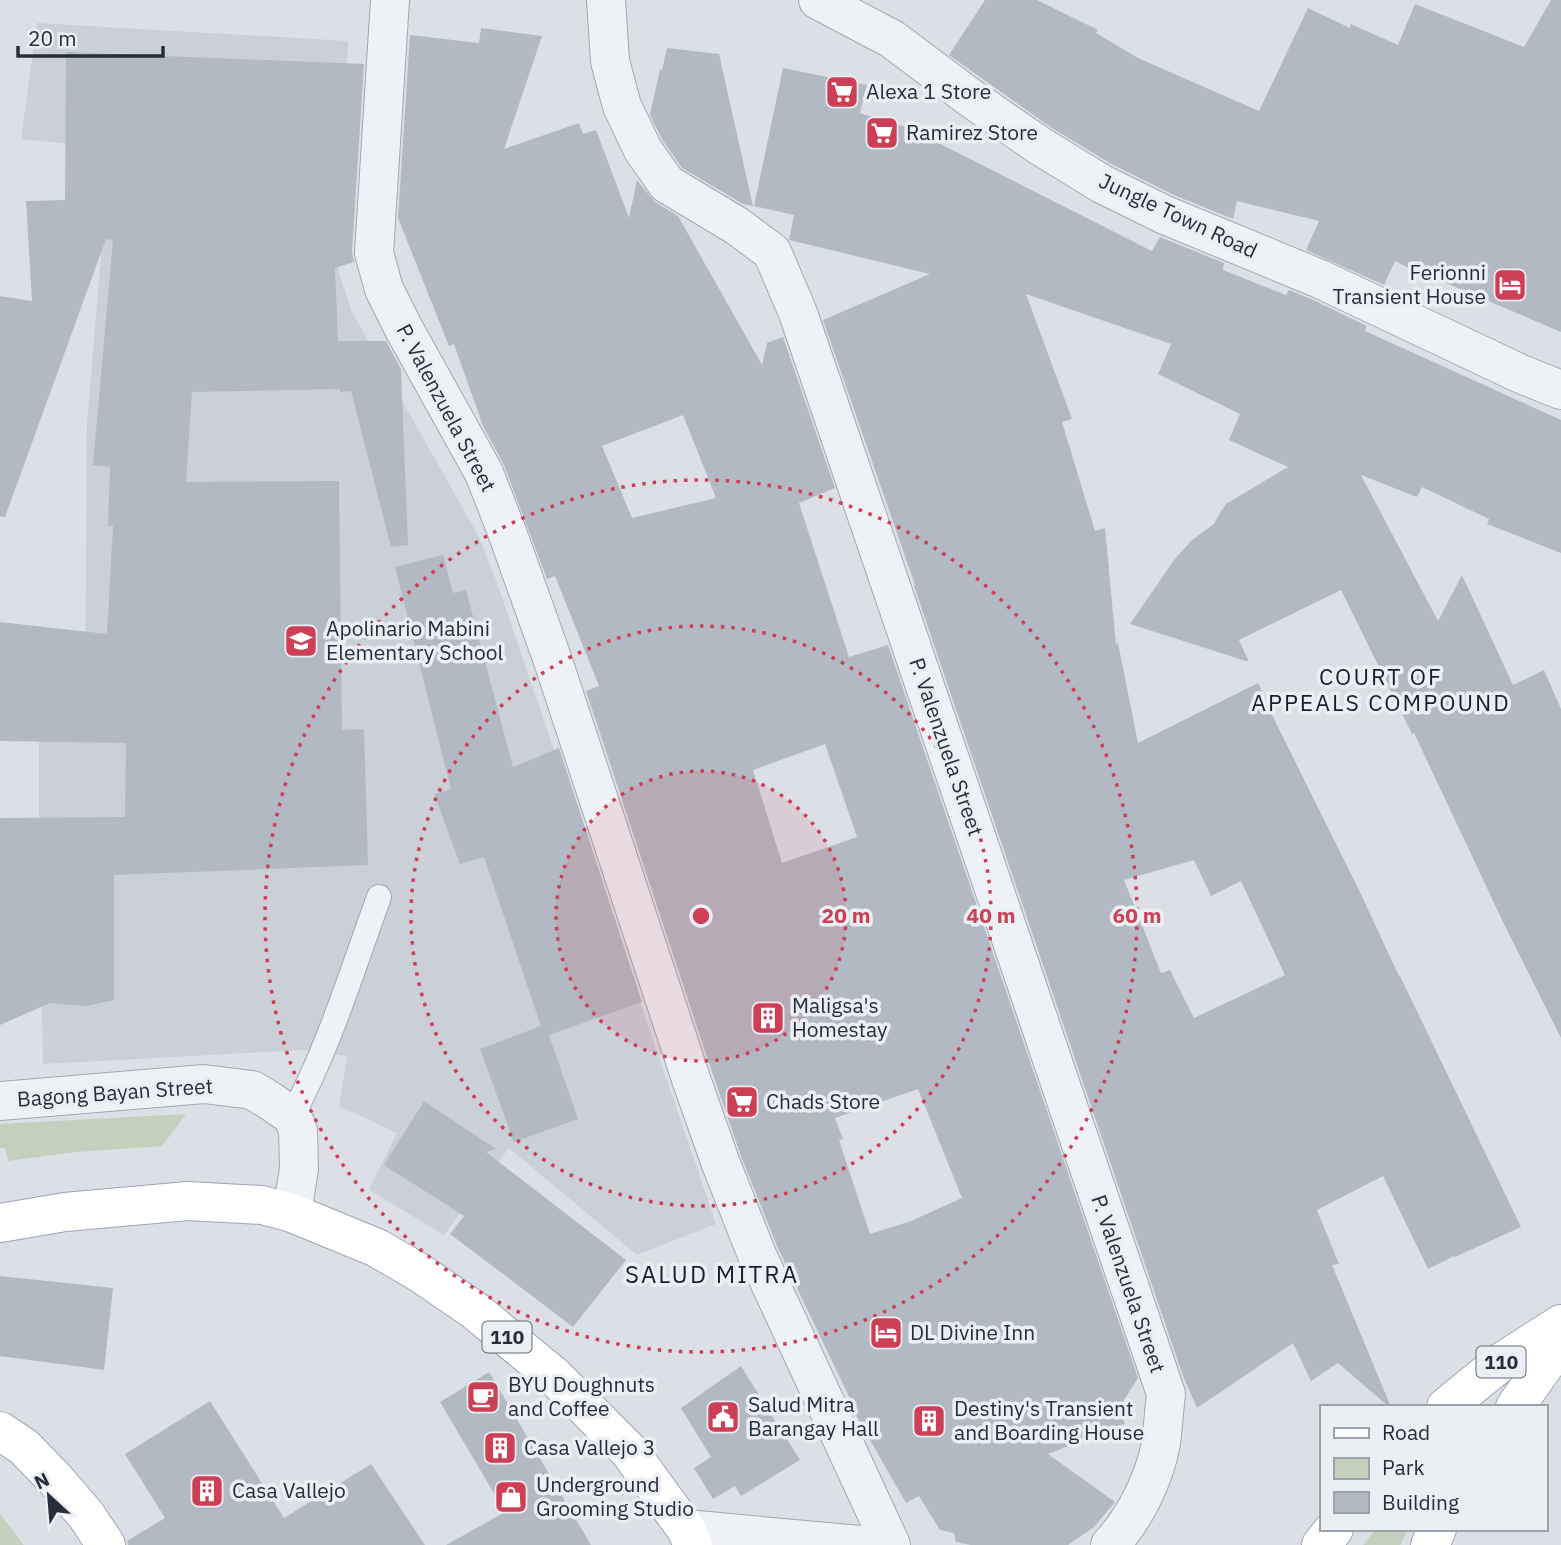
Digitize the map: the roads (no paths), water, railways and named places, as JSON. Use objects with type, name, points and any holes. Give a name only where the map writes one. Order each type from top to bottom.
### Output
[{"type":"main road","name":"110","points":[[0,1223],[65,1212],[188,1201],[262,1205],[292,1213],[377,1248],[474,1310],[554,1376],[629,1451],[689,1537]]},
{"type":"main road","name":"110","points":[[1448,1405],[1500,1363],[1561,1324]]},
{"type":"main road","points":[[1516,1405],[1561,1342]]},
{"type":"main road","points":[[0,1431],[24,1447],[55,1479],[86,1515],[106,1545]]},
{"type":"main road","points":[[1321,1545],[1332,1531]]},
{"type":"street","name":"P. Valenzuela Street","points":[[390,0],[374,253],[384,289],[484,473],[552,658],[721,1164],[757,1255],[891,1545]]},
{"type":"street","name":"P. Valenzuela Street","points":[[606,0],[610,61],[622,106],[643,150],[667,184],[737,226],[772,252],[798,313],[1166,1394],[1160,1445],[1150,1478],[1137,1509],[1123,1532],[1110,1545]]},
{"type":"street","name":"Jungle Town Road","points":[[818,0],[892,39],[1040,146],[1102,184],[1165,215],[1320,279],[1521,374],[1561,390]]},
{"type":"street","name":"Bagong Bayan Street","points":[[0,1101],[204,1084],[251,1090],[292,1116]]},
{"type":"street","points":[[292,1116],[298,1130],[299,1169],[292,1213]]},
{"type":"street","points":[[689,1537],[860,1545]]},
{"type":"lane","points":[[292,1116],[322,1053],[379,897]]},
{"type":"place","name":"Alexa 1 Store","points":[[842,92]]},
{"type":"place","name":"Ramirez Store","points":[[882,133]]},
{"type":"place","name":"Ferionni Transient House","points":[[1510,285]]},
{"type":"place","name":"Apolinario Mabini Elementary School","points":[[301,641]]},
{"type":"place","name":"Maligsa's Homestay","points":[[768,1018]]},
{"type":"place","name":"Chads Store","points":[[742,1102]]},
{"type":"place","name":"DL Divine Inn","points":[[886,1333]]},
{"type":"place","name":"BYU Doughnuts and Coffee","points":[[483,1397]]},
{"type":"place","name":"Salud Mitra Barangay Hall","points":[[723,1417]]},
{"type":"place","name":"Destiny's Transient and Boarding House","points":[[929,1421]]},
{"type":"place","name":"Casa Vallejo 3","points":[[500,1448]]},
{"type":"place","name":"Casa Vallejo","points":[[207,1491]]},
{"type":"place","name":"Underground Grooming Studio","points":[[511,1497]]},
{"type":"district","name":"COURT OF APPEALS COMPOUND","points":[[1381,690]]},
{"type":"district","name":"SALUD MITRA","points":[[712,1275]]}]
